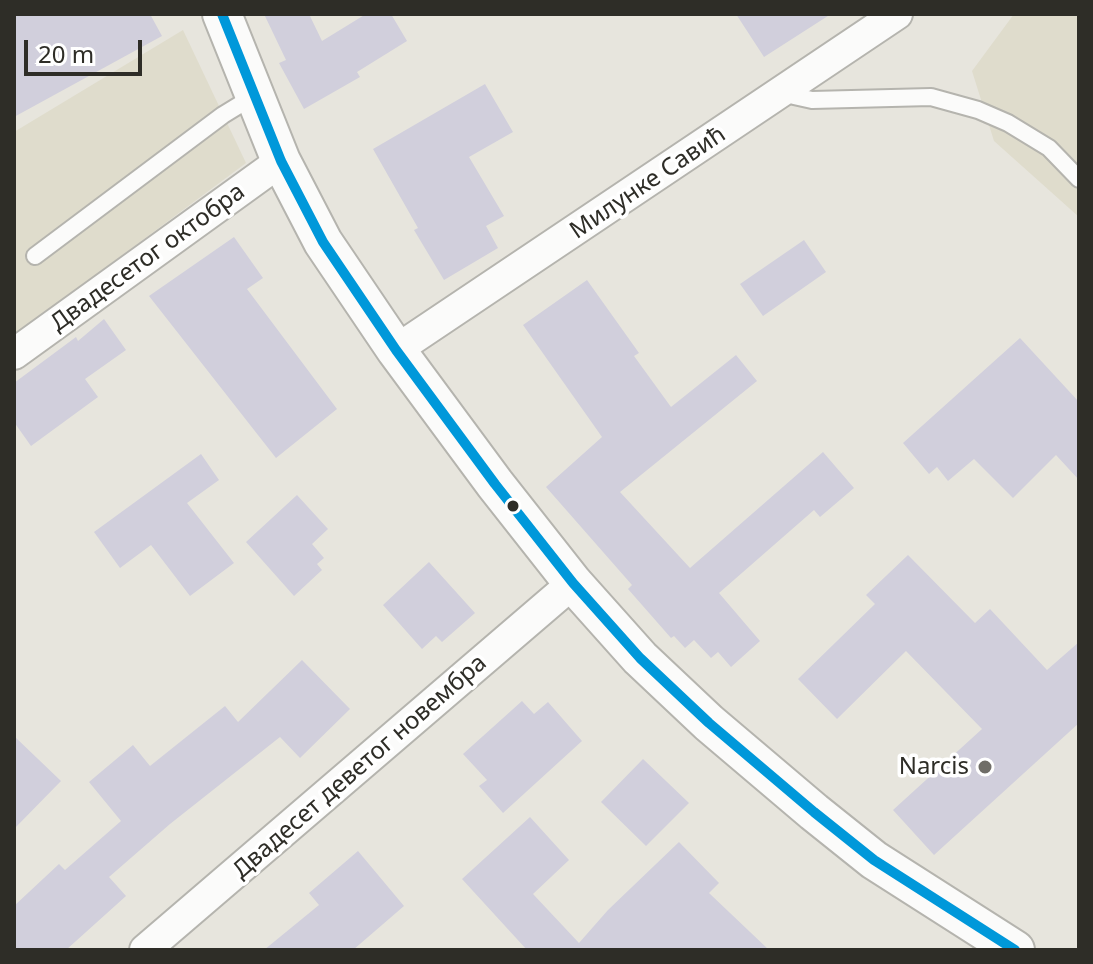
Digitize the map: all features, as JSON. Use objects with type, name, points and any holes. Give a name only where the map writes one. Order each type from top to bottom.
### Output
[{"type":"street","points":[[222,14],[281,161],[323,242],[396,350],[573,583],[674,691],[814,812],[874,860],[1015,950]]},
{"type":"street","name":"Милунке Савић","points":[[396,350],[897,14]]},
{"type":"street","name":"Двадесетог октобра","points":[[14,354],[281,161]]},
{"type":"street","name":"Двадесет деветог новембра","points":[[145,950],[573,583]]},
{"type":"lane","points":[[784,89],[794,96],[812,100],[931,97],[978,110],[1008,123],[1049,148],[1079,179]]},
{"type":"lane","points":[[35,256],[223,115],[254,96]]},
{"type":"shaded area","points":[[1014,14],[1079,14],[1079,217],[994,141],[972,71]]},
{"type":"shaded area","points":[[183,30],[246,163],[14,336],[14,132]]},
{"type":"building","points":[[14,14],[150,14],[162,36],[14,117]]},
{"type":"building","points":[[264,14],[309,14],[322,41],[366,14],[391,14],[407,41],[357,72],[360,77],[304,109],[279,63],[286,60]]},
{"type":"building","points":[[736,14],[831,14],[764,57]]},
{"type":"building","points":[[485,84],[513,132],[469,157],[504,216],[486,226],[498,248],[444,280],[414,230],[418,228],[373,149]]},
{"type":"building","points":[[234,237],[263,278],[247,289],[337,409],[276,458],[149,296]]},
{"type":"building","points":[[804,240],[826,272],[763,316],[740,284]]},
{"type":"building","points":[[587,280],[639,353],[634,356],[671,407],[736,355],[757,381],[620,492],[690,568],[823,452],[854,488],[820,517],[814,510],[719,593],[760,641],[731,667],[718,652],[711,658],[694,640],[685,648],[674,636],[671,638],[628,589],[632,585],[546,487],[602,437],[523,325]]},
{"type":"building","points":[[104,319],[126,350],[85,379],[98,397],[31,446],[14,422],[14,383],[76,337],[78,341]]},
{"type":"building","points":[[1020,338],[1079,402],[1079,480],[1056,455],[1013,498],[974,459],[948,481],[937,467],[929,474],[903,443]]},
{"type":"building","points":[[201,454],[219,480],[187,503],[234,563],[190,596],[151,545],[120,568],[94,532]]},
{"type":"building","points":[[297,495],[328,529],[312,544],[324,558],[317,564],[322,570],[294,596],[246,542]]},
{"type":"building","points":[[908,555],[975,623],[990,609],[1047,670],[1079,642],[1079,723],[934,855],[893,810],[982,729],[906,651],[837,719],[798,679],[875,604],[866,595]]},
{"type":"building","points":[[429,562],[475,613],[442,642],[436,636],[422,649],[383,605]]},
{"type":"building","points":[[302,660],[350,709],[300,758],[280,737],[170,824],[109,877],[126,896],[66,950],[14,950],[14,906],[59,864],[65,870],[121,821],[89,782],[133,745],[150,766],[225,706],[238,722]]},
{"type":"building","points":[[522,701],[534,714],[548,702],[582,741],[503,813],[479,786],[487,780],[463,754]]},
{"type":"building","points":[[14,736],[61,781],[14,829]]},
{"type":"building","points":[[643,759],[689,803],[646,846],[601,802]]},
{"type":"building","points":[[530,817],[569,860],[533,894],[579,943],[608,910],[679,842],[719,883],[709,893],[769,950],[527,950],[462,879]]},
{"type":"building","points":[[358,851],[404,906],[353,950],[264,950],[319,905],[309,893]]},
{"type":"transit line","points":[[222,14],[281,161],[323,242],[396,350],[573,583],[640,658],[709,723],[814,812],[874,860],[1015,950]]},
{"type":"place","name":"Narcis","points":[[985,767]]}]
